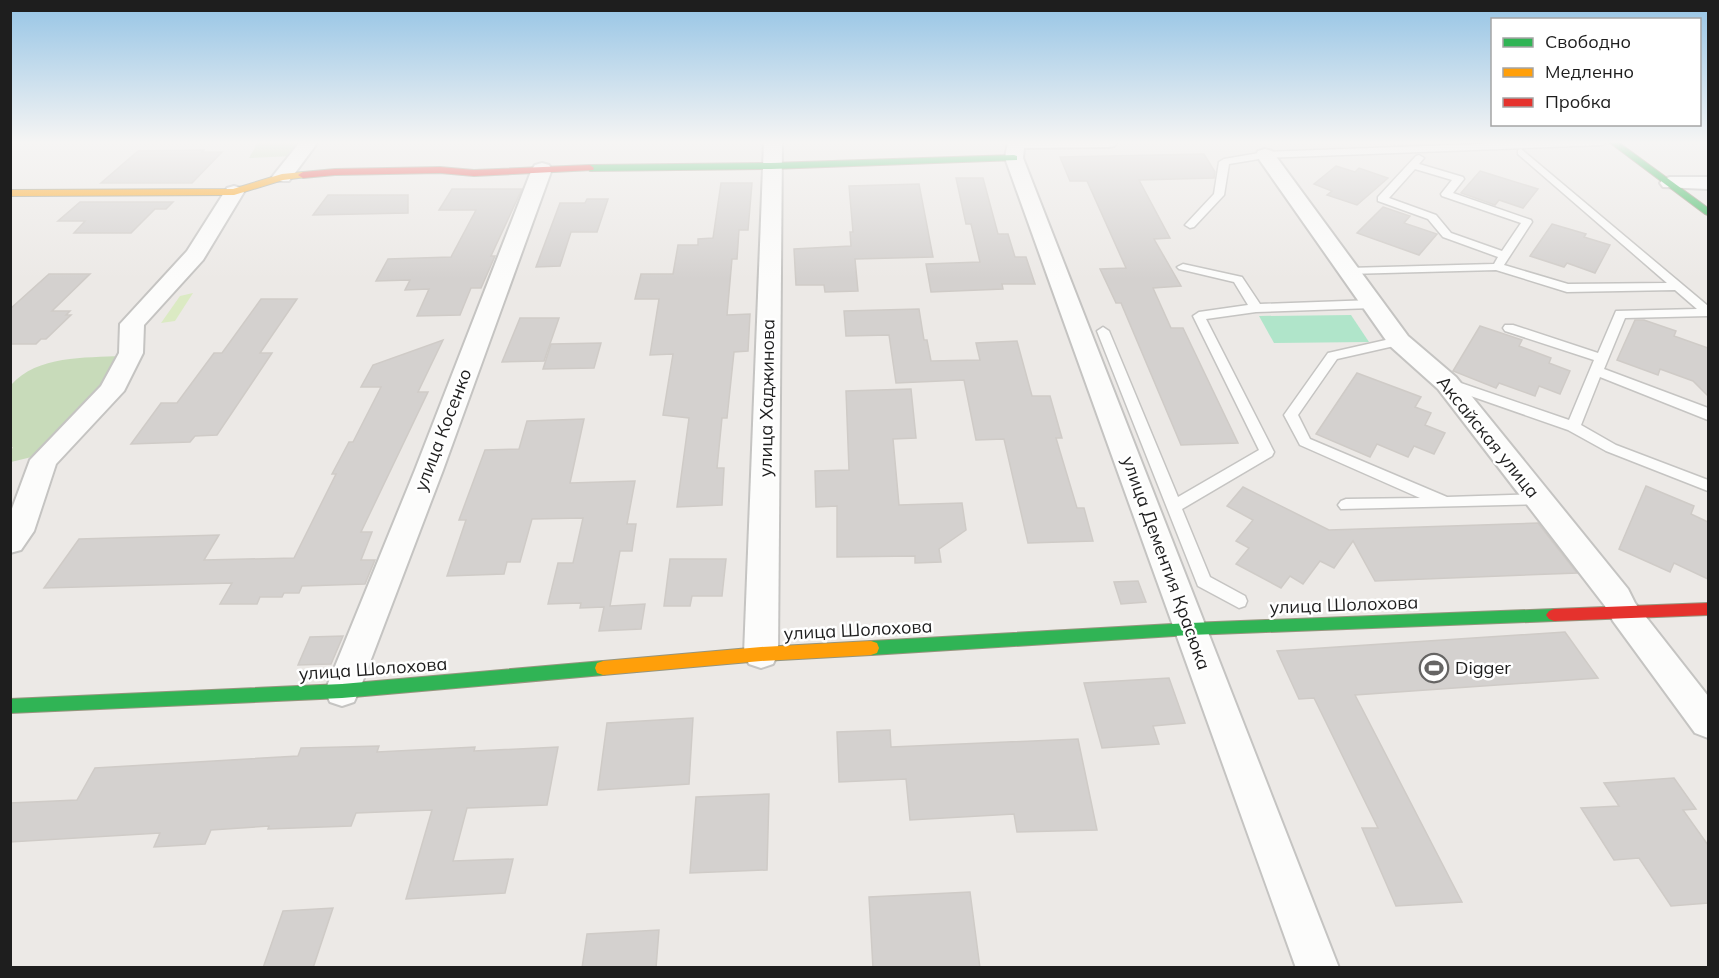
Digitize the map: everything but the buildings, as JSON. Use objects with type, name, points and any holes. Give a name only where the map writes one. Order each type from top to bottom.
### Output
[{"type":"street","points":[[10,193],[234,192],[248,188]]},
{"type":"street","name":"улица Косенко","points":[[342,690],[429,470],[535,188]]},
{"type":"street","name":"улица Хаджинова","points":[[761,654],[771,188]]},
{"type":"street","name":"улица Дементия Красюка","points":[[1025,188],[1318,968]]},
{"type":"street","name":"Аксайская улица","points":[[1288,188],[1399,341],[1447,383],[1617,598],[1624,612],[1708,722]]},
{"type":"street","points":[[1692,188],[1708,212]]},
{"type":"street","points":[[1695,188],[1708,197]]},
{"type":"street","points":[[10,542],[19,531],[44,460],[111,391],[131,353],[132,324],[195,255],[234,192]]},
{"type":"street","name":"улица Шолохова","points":[[10,706],[342,690],[761,654],[1190,628],[1708,609]]},
{"type":"lane","points":[[1190,225],[1219,195],[1220,188]]},
{"type":"lane","points":[[1392,188],[1382,199],[1432,217],[1447,235],[1504,255]]},
{"type":"lane","points":[[1452,188],[1446,194],[1527,222],[1497,267]]},
{"type":"lane","points":[[1563,188],[1708,312]]},
{"type":"lane","points":[[1183,267],[1238,279],[1256,308]]},
{"type":"lane","points":[[1348,271],[1497,267],[1567,288],[1678,286]]},
{"type":"lane","points":[[1174,506],[1267,452],[1199,316],[1256,308],[1373,304]]},
{"type":"lane","points":[[1573,427],[1620,314],[1708,312]]},
{"type":"lane","points":[[1509,328],[1705,412],[1708,416]]},
{"type":"lane","points":[[1103,331],[1204,581],[1239,601]]},
{"type":"lane","points":[[1399,341],[1333,356],[1291,415],[1305,442],[1445,502]]},
{"type":"lane","points":[[1447,383],[1573,427],[1611,448],[1708,486]]},
{"type":"lane","points":[[1346,505],[1539,500]]},
{"type":"green space","points":[[193,293],[175,321],[161,323],[180,296]]},
{"type":"green space","points":[[1351,315],[1369,342],[1274,343],[1259,316]]},
{"type":"green space","points":[[122,356],[103,395],[40,455],[11,462],[13,447],[10,447],[11,385],[22,375],[48,363],[77,358]]},
{"type":"traffic: fast","points":[[1675,188],[1708,212]]},
{"type":"traffic: fast","points":[[871,648],[1190,629],[1554,615]]},
{"type":"traffic: fast","points":[[10,706],[342,691],[603,668]]},
{"type":"traffic: slow","points":[[10,193],[234,192],[248,188]]},
{"type":"traffic: slow","points":[[603,668],[761,654],[871,648]]},
{"type":"traffic: jam","points":[[1554,615],[1708,609]]},
{"type":"place","name":"Digger","points":[[1434,668]]}]
